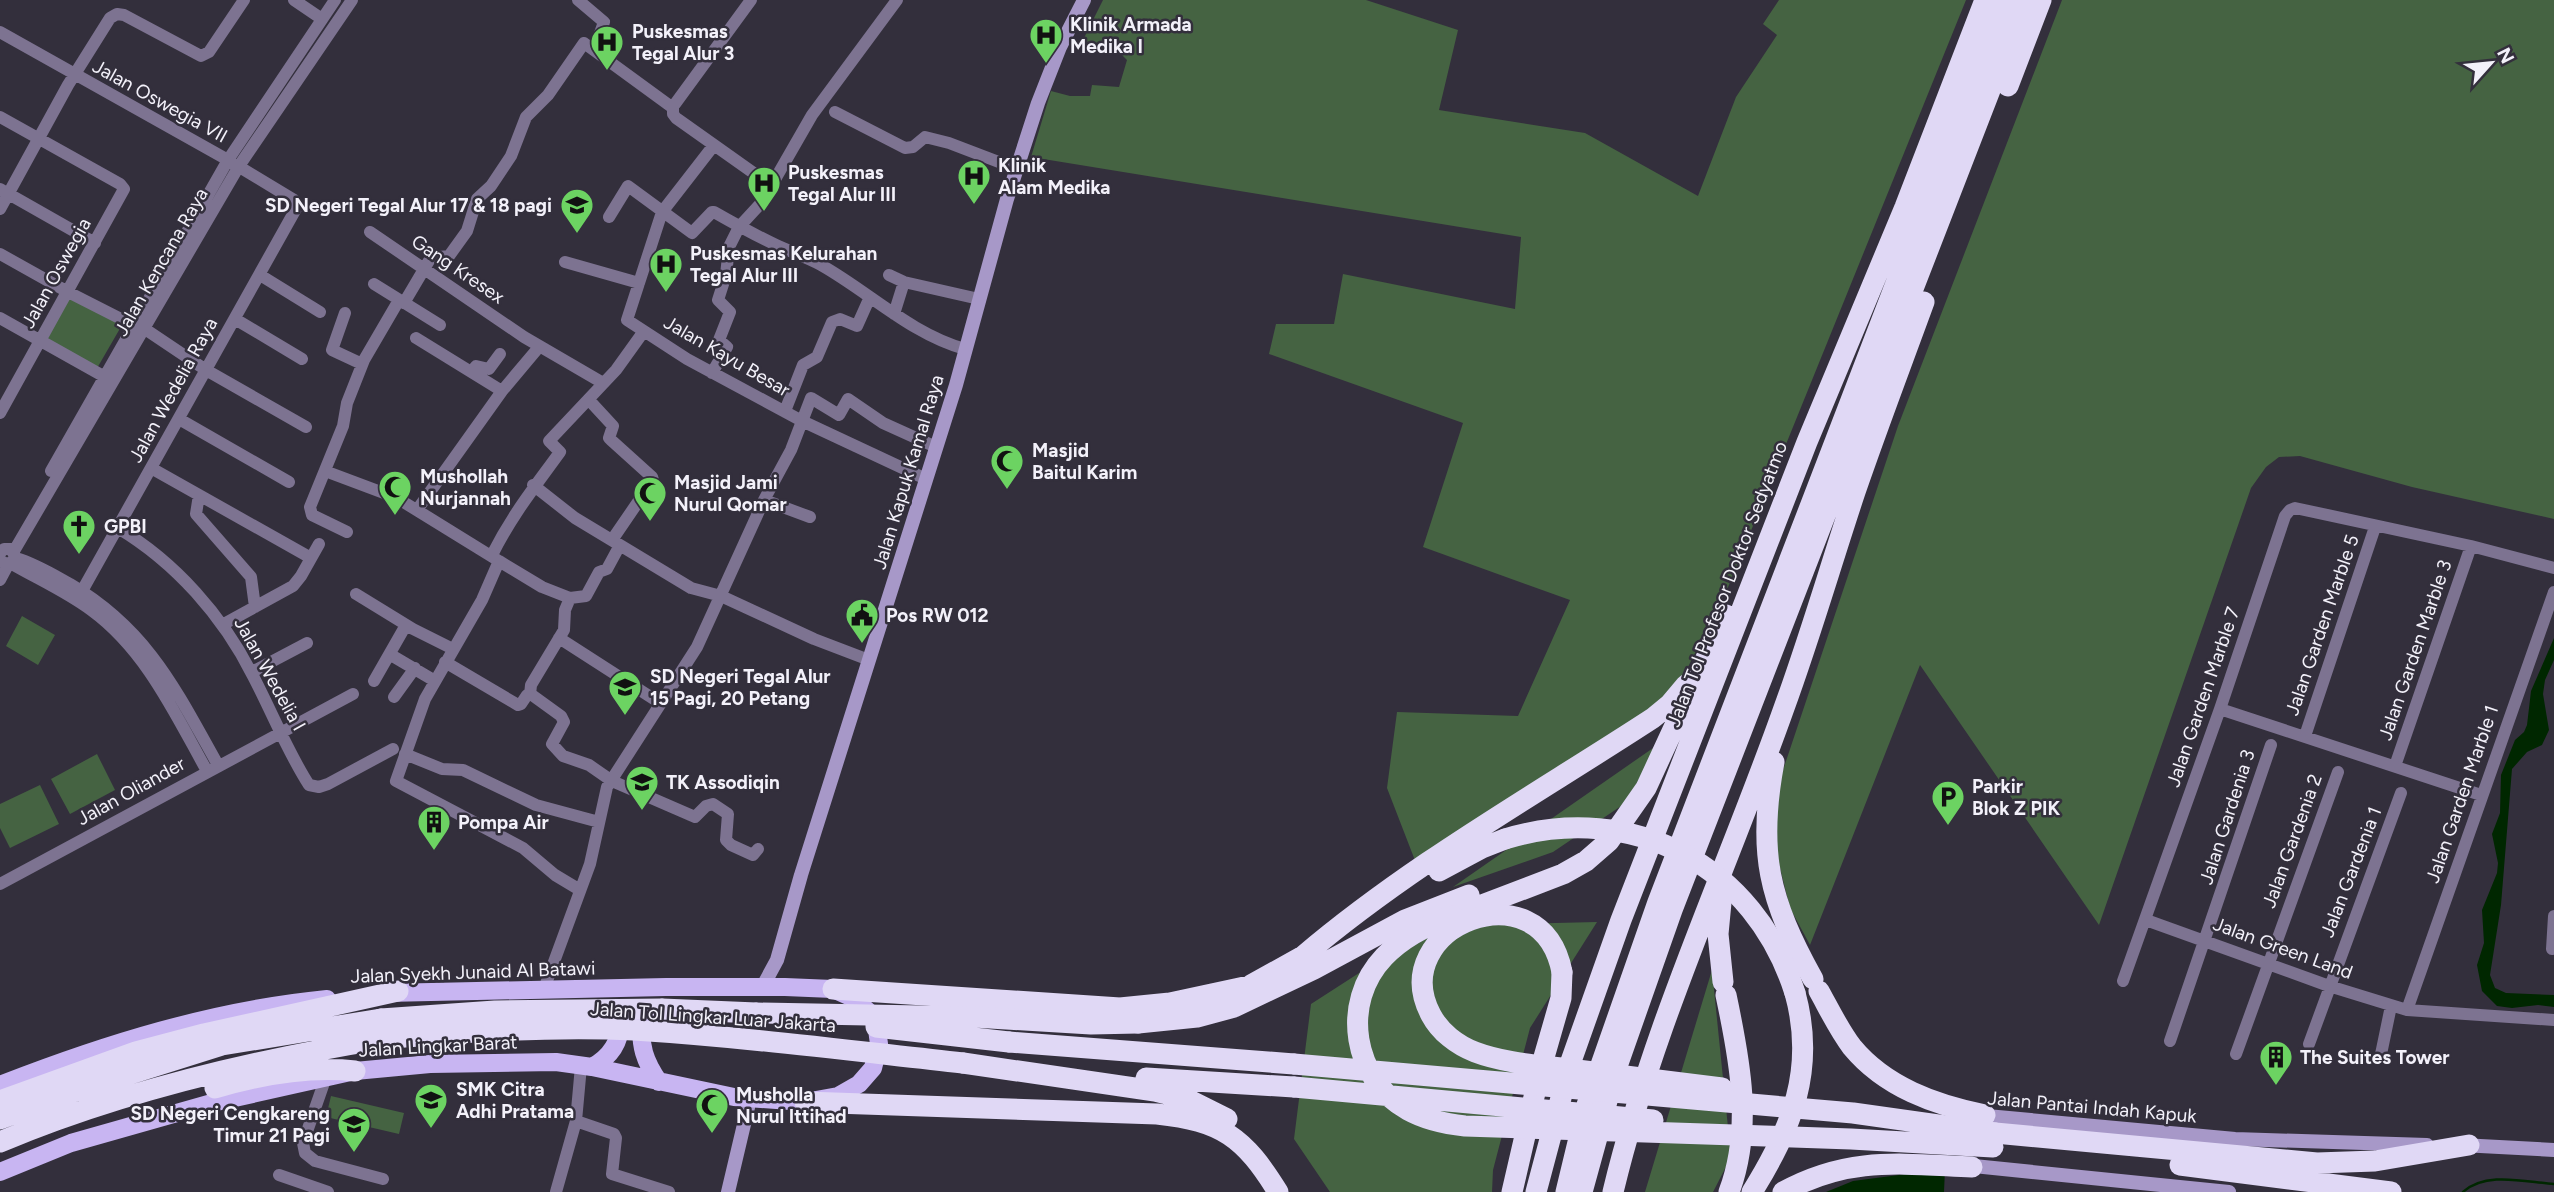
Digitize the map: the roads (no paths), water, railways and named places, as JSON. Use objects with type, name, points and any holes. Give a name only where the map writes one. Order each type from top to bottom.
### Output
[{"type":"highway","name":"Jalan Tol Profesor Doktor Sedyatmo","points":[[1535,1192],[1556,1111],[1593,994],[1807,442],[1897,227],[1985,0]]},
{"type":"highway","points":[[1566,1192],[1587,1104],[1658,902],[2005,0]]},
{"type":"highway","points":[[1582,1192],[1615,1072],[1672,910],[2025,0]]},
{"type":"highway","points":[[1613,1192],[1622,1154],[1664,1025],[1784,709],[1856,489],[1942,253],[2041,0]]},
{"type":"highway","points":[[1807,442],[1646,788],[1620,827],[1604,846],[1578,866],[1418,931],[1392,949],[1373,972],[1360,1002],[1358,1035],[1367,1067],[1382,1089],[1408,1110],[1430,1119],[1465,1126],[1851,1139],[1991,1132],[2317,1163],[2375,1161],[2469,1145]]},
{"type":"highway","points":[[1308,963],[1384,891],[1653,718],[1677,697],[1703,664]]},
{"type":"highway","points":[[1784,709],[1767,807],[1767,863],[1772,890],[1785,925],[1848,1041],[1876,1070],[1991,1132]]},
{"type":"highway","points":[[1146,1022],[1230,997],[1249,986],[1416,916],[1578,852],[1620,827]]},
{"type":"highway","points":[[756,1013],[974,1017],[1091,1024],[1197,1017],[1234,1007],[1308,963],[1453,863],[1506,839],[1554,828],[1602,828],[1647,838],[1690,857],[1726,882],[1749,906],[1777,947],[1795,993],[1803,1055],[1798,1094],[1782,1141],[1752,1192]]},
{"type":"highway","points":[[1726,858],[1718,934],[1725,989],[1737,1046],[1743,1102],[1740,1153],[1729,1192]]},
{"type":"highway","points":[[1512,1192],[1540,1071],[1561,998],[1562,972],[1553,946],[1537,929],[1508,916],[1482,915],[1458,924],[1440,941],[1426,967],[1424,992],[1431,1014],[1445,1034],[1465,1048],[1525,1063],[1764,1094],[1853,1113]]},
{"type":"highway","points":[[833,989],[1121,1008],[1170,1003],[1249,986]]},
{"type":"highway","points":[[0,1101],[136,1052],[204,1034],[398,991]]},
{"type":"highway","name":"Jalan Tol Lingkar Luar Jakarta","points":[[0,1142],[87,1109],[443,1013],[615,1008],[756,1013]]},
{"type":"highway","points":[[756,1013],[1009,1042],[1853,1113],[1991,1132],[2184,1165],[2391,1192]]},
{"type":"highway","name":"Jalan Tol Lingkar Luar Jakarta","points":[[0,1119],[76,1091],[222,1045],[382,1029],[631,1030],[736,1038],[1008,1068]]},
{"type":"highway","points":[[0,1157],[99,1120],[230,1083],[333,1068],[355,1070]]},
{"type":"highway","points":[[1008,1068],[1294,1087],[1851,1139]]},
{"type":"highway","points":[[1008,1068],[1172,1094],[1225,1117],[1254,1140],[1295,1192]]},
{"type":"highway","points":[[805,1102],[1157,1114],[1200,1120],[1213,1125],[1240,1143],[1262,1166],[1278,1192]]},
{"type":"highway","points":[[1254,1140],[1285,1192]]},
{"type":"highway","points":[[1783,1192],[1828,1172],[1854,1166],[1883,1164],[1972,1167]]},
{"type":"main road","name":"Jalan Kapuk Kamal Raya","points":[[763,986],[777,960],[801,875],[936,447],[1007,198],[1038,103],[1060,47],[1084,0]]},
{"type":"main road","points":[[777,960],[785,987]]},
{"type":"main road","name":"Jalan Syekh Junaid Al Batawi","points":[[0,1085],[87,1052],[261,1007],[398,991],[763,986],[833,989]]},
{"type":"main road","points":[[659,1082],[648,1066],[641,1047],[640,1032],[642,1018],[666,987]]},
{"type":"main road","points":[[587,1066],[610,1055],[619,1038],[621,1027],[620,1016],[611,1000],[595,989]]},
{"type":"main road","name":"Jalan Lingkar Barat","points":[[0,1172],[71,1143],[212,1104],[355,1070],[430,1064],[556,1062],[750,1099],[805,1102],[830,1099],[850,1090],[864,1079],[876,1060],[879,1036],[870,1013],[853,998],[833,989]]},
{"type":"main road","points":[[728,1192],[750,1099]]},
{"type":"main road","name":"Jalan Pantai Indah Kapuk","points":[[1991,1132],[1957,1119],[1949,1125],[1942,1143],[1949,1157],[1956,1163],[1972,1167],[2229,1192]]},
{"type":"main road","points":[[2469,1145],[2554,1150]]},
{"type":"street","points":[[0,209],[4,192],[39,140],[74,75],[110,18],[117,14],[124,15],[201,56],[209,52],[244,0]]},
{"type":"street","points":[[294,0],[322,19]]},
{"type":"street","name":"Jalan Kencana Raya","points":[[6,556],[233,163],[335,0]]},
{"type":"street","name":"Jalan Kencana Raya","points":[[233,163],[352,0]]},
{"type":"street","points":[[347,532],[316,517],[310,511],[343,426],[347,402],[362,364],[433,254],[439,257],[449,256],[467,231],[477,198],[491,186],[511,156],[526,117],[589,46],[604,22],[579,0]]},
{"type":"street","points":[[675,104],[751,0]]},
{"type":"street","points":[[712,373],[727,347],[719,340],[730,312],[718,300],[726,275],[729,247],[739,227],[762,202],[812,115],[897,0]]},
{"type":"street","name":"Jalan Oswegia VII","points":[[0,33],[233,163],[294,200],[297,207]]},
{"type":"street","points":[[589,46],[673,108],[676,118],[772,186]]},
{"type":"street","points":[[835,112],[905,148],[913,147],[925,137],[949,143],[1017,169]]},
{"type":"street","points":[[0,117],[39,140]]},
{"type":"street","name":"Jalan Oswegia","points":[[0,413],[124,189],[120,184],[39,140]]},
{"type":"street","points":[[644,331],[627,320],[662,212],[715,145]]},
{"type":"street","points":[[609,217],[628,187],[692,233],[713,212],[819,264],[862,290],[894,314],[965,349]]},
{"type":"street","points":[[4,192],[95,243]]},
{"type":"street","name":"Jalan Wedelia Raya","points":[[82,592],[297,207]]},
{"type":"street","name":"Gang Kresex","points":[[370,232],[539,347]]},
{"type":"street","points":[[0,254],[139,328],[306,427]]},
{"type":"street","points":[[565,262],[639,283]]},
{"type":"street","points":[[260,275],[320,312]]},
{"type":"street","points":[[889,275],[904,282],[979,299]]},
{"type":"street","points":[[894,314],[904,282]]},
{"type":"street","points":[[373,284],[440,325]]},
{"type":"street","points":[[785,411],[803,365],[817,357],[832,322],[839,319],[857,326],[870,297]]},
{"type":"street","points":[[345,313],[332,350],[362,364]]},
{"type":"street","points":[[0,318],[105,377]]},
{"type":"street","points":[[235,319],[302,359]]},
{"type":"street","name":"Jalan Kencana Raya","points":[[0,580],[6,556],[105,377],[139,328]]},
{"type":"street","name":"Jalan Kayu Besar","points":[[533,485],[560,452],[549,441],[616,370],[644,331],[687,359],[802,421],[791,450],[764,500],[697,647],[607,787],[590,864],[544,989]]},
{"type":"street","points":[[415,338],[502,391]]},
{"type":"street","points":[[417,510],[502,391],[539,347],[603,383]]},
{"type":"street","points":[[471,372],[476,366],[489,369],[500,354]]},
{"type":"street","points":[[0,384],[12,391]]},
{"type":"street","points":[[926,479],[802,421],[811,398],[839,415],[849,400],[883,423],[936,447]]},
{"type":"street","points":[[325,471],[397,498],[542,587],[570,598],[586,596],[599,572],[607,569],[616,542],[653,480],[609,438],[612,426],[590,400]]},
{"type":"street","points":[[179,419],[289,482]]},
{"type":"street","points":[[151,468],[311,558]]},
{"type":"street","points":[[580,890],[555,875],[523,848],[398,783],[396,778],[402,749],[425,699],[482,600],[507,526],[533,485],[575,518],[691,587],[721,596],[814,639],[869,660]]},
{"type":"street","points":[[199,495],[196,510],[198,518],[251,577],[255,607]]},
{"type":"street","points":[[764,500],[810,517]]},
{"type":"street","name":"Jalan Garden Marble 7","points":[[2123,981],[2220,709],[2285,516],[2295,508],[2375,527]]},
{"type":"street","points":[[2375,527],[2471,546],[2554,568]]},
{"type":"street","name":"Jalan Garden Marble 5","points":[[2305,736],[2375,527]]},
{"type":"street","name":"Jalan Wedelia I","points":[[118,528],[143,542],[167,563],[222,625],[252,672],[309,785],[319,787],[402,749]]},
{"type":"street","points":[[222,625],[293,586],[319,544]]},
{"type":"street","name":"Jalan Garden Marble 3","points":[[2395,766],[2471,546]]},
{"type":"street","points":[[6,556],[40,567],[82,592],[119,619],[151,652],[171,680],[213,768]]},
{"type":"street","points":[[6,556],[91,610],[119,636],[142,660],[213,768]]},
{"type":"street","name":"Jalan Garden Marble 1","points":[[2407,1010],[2554,592]]},
{"type":"street","points":[[356,594],[406,625],[453,649]]},
{"type":"street","points":[[446,662],[517,705],[522,704],[530,695],[531,685],[565,628],[565,610],[570,598]]},
{"type":"street","points":[[374,681],[406,625]]},
{"type":"street","points":[[559,638],[660,703]]},
{"type":"street","points":[[252,672],[307,643]]},
{"type":"street","points":[[390,655],[435,681]]},
{"type":"street","points":[[394,697],[415,668]]},
{"type":"street","name":"Jalan Oliander","points":[[0,884],[353,694]]},
{"type":"street","points":[[530,695],[538,698],[564,720],[553,741],[555,750],[563,756],[589,765],[612,780],[695,817],[706,806],[713,804],[728,814],[726,840],[752,855],[758,849]]},
{"type":"street","points":[[2220,709],[2482,795]]},
{"type":"street","name":"Jalan Gardenia 3","points":[[2170,1041],[2271,745]]},
{"type":"street","points":[[402,749],[442,769],[463,770],[536,805],[598,822]]},
{"type":"street","name":"Jalan Gardenia 2","points":[[2236,1054],[2338,772]]},
{"type":"street","name":"Jalan Gardenia 1","points":[[2309,1044],[2402,793]]},
{"type":"street","points":[[2552,949],[2554,916]]},
{"type":"street","name":"Jalan Green Land","points":[[2146,920],[2329,986],[2407,1010],[2554,1020]]},
{"type":"street","points":[[2380,1059],[2391,1006]]},
{"type":"street","points":[[556,1192],[576,1121],[587,1066]]},
{"type":"street","points":[[326,1077],[303,1143],[305,1153],[315,1161],[383,1179]]},
{"type":"street","points":[[576,1121],[614,1134],[616,1138],[612,1174],[669,1192]]},
{"type":"street","points":[[279,1175],[328,1192]]},
{"type":"waterway","points":[[2463,1192],[2472,1186],[2494,1180],[2554,1184]]},
{"type":"place","name":"Klinik Armada Medika I","points":[[1046,65]]},
{"type":"place","name":"Puskesmas Tegal Alur 3","points":[[607,72]]},
{"type":"place","name":"Klinik Alam Medika","points":[[974,206]]},
{"type":"place","name":"Puskesmas Tegal Alur III","points":[[764,213]]},
{"type":"place","name":"SD Negeri Tegal Alur 17 & 18 pagi","points":[[577,235]]},
{"type":"place","name":"Puskesmas Kelurahan Tegal Alur III","points":[[666,294]]},
{"type":"place","name":"Masjid Baitul Karim","points":[[1007,491]]},
{"type":"place","name":"Mushollah Nurjannah","points":[[395,517]]},
{"type":"place","name":"Masjid Jami Nurul Qomar","points":[[650,523]]},
{"type":"place","name":"GPBI","points":[[79,556]]},
{"type":"place","name":"Pos RW 012","points":[[862,645]]},
{"type":"place","name":"SD Negeri Tegal Alur 15 Pagi, 20 Petang","points":[[625,717]]},
{"type":"place","name":"TK Assodiqin","points":[[642,812]]},
{"type":"place","name":"Parkir Blok Z PIK","points":[[1948,827]]},
{"type":"place","name":"Pompa Air","points":[[434,852]]},
{"type":"place","name":"The Suites Tower","points":[[2276,1087]]},
{"type":"place","name":"SMK Citra Adhi Pratama","points":[[431,1130]]},
{"type":"place","name":"Musholla Nurul Ittihad","points":[[712,1135]]},
{"type":"place","name":"SD Negeri Cengkareng Timur 21 Pagi","points":[[354,1154]]}]
